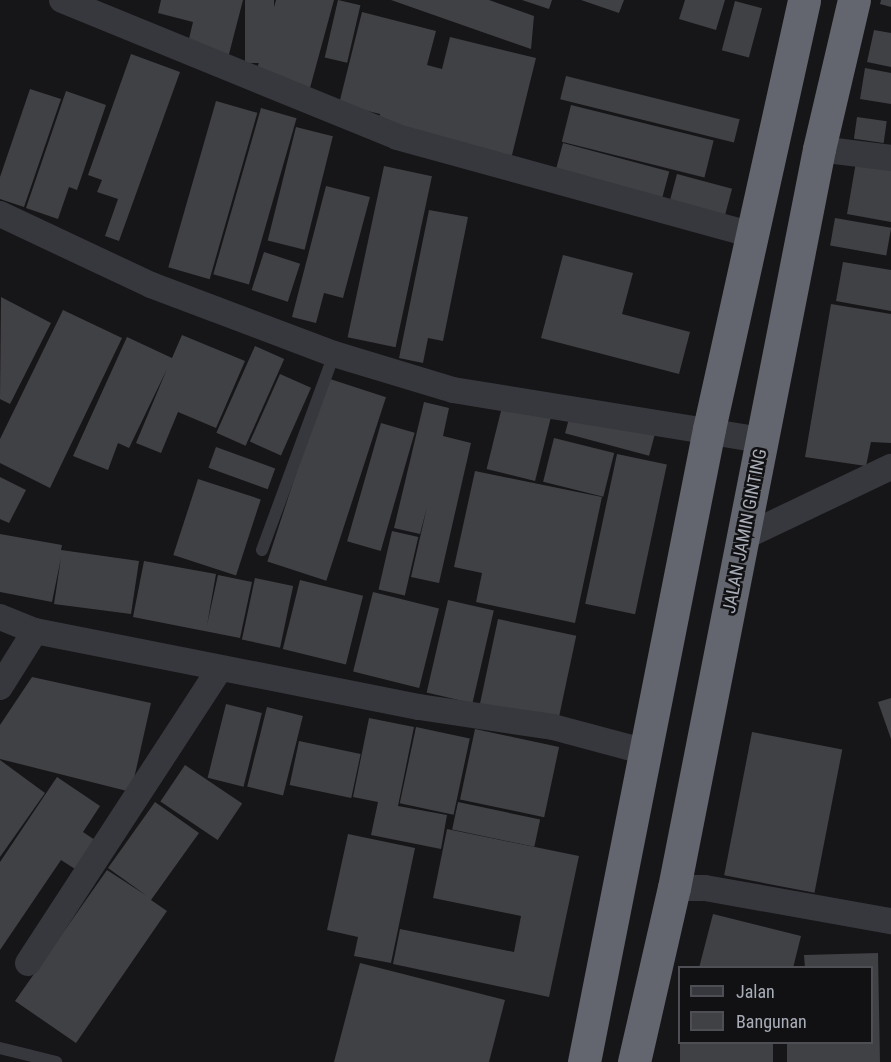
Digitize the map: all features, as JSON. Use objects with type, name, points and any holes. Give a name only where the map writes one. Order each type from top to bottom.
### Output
[{"type":"highway","points":[[584,1062],[709,429],[754,235],[804,0]]},
{"type":"highway","name":"JALAN JAMIN GINTING","points":[[634,1062],[674,888],[819,149],[854,0]]},
{"type":"street","points":[[62,0],[397,137],[754,235]]},
{"type":"street","points":[[819,149],[891,158]]},
{"type":"street","points":[[0,214],[151,285],[334,354],[453,390],[709,429],[762,440]]},
{"type":"street","points":[[744,537],[891,467]]},
{"type":"street","points":[[0,617],[35,630],[220,669],[553,727],[646,752]]},
{"type":"street","points":[[0,687],[35,630]]},
{"type":"street","points":[[28,963],[220,669]]},
{"type":"street","points":[[674,888],[705,888],[891,921]]},
{"type":"lane","points":[[262,550],[334,354]]},
{"type":"lane","points":[[0,1048],[56,1062]]},
{"type":"building","points":[[161,0],[243,0],[228,58],[187,47],[193,22],[158,13]]},
{"type":"building","points":[[245,0],[274,0],[274,63],[245,63]]},
{"type":"building","points":[[276,0],[334,0],[310,88],[256,73]]},
{"type":"building","points":[[338,0],[360,5],[347,63],[325,57]]},
{"type":"building","points":[[391,0],[489,0],[534,16],[531,49]]},
{"type":"building","points":[[522,0],[552,0],[549,9]]},
{"type":"building","points":[[581,0],[624,0],[619,13]]},
{"type":"building","points":[[685,0],[725,0],[716,30],[679,19]]},
{"type":"building","points":[[881,0],[891,0],[891,7],[880,4]]},
{"type":"building","points":[[735,1],[762,8],[749,58],[722,50]]},
{"type":"building","points":[[362,12],[436,31],[427,65],[442,69],[450,37],[536,58],[511,159],[377,126],[380,114],[339,104]]},
{"type":"building","points":[[874,30],[891,33],[891,67],[867,62]]},
{"type":"building","points":[[131,54],[180,72],[119,241],[105,236],[118,199],[97,192],[102,180],[88,175]]},
{"type":"building","points":[[865,68],[891,73],[891,104],[860,99]]},
{"type":"building","points":[[566,76],[740,119],[734,143],[560,99]]},
{"type":"building","points":[[30,89],[61,99],[24,207],[0,199],[0,177]]},
{"type":"building","points":[[66,91],[106,105],[77,190],[69,187],[58,219],[26,208]]},
{"type":"building","points":[[216,101],[257,113],[210,279],[168,267]]},
{"type":"building","points":[[571,105],[714,141],[704,177],[562,142]]},
{"type":"building","points":[[261,108],[297,118],[249,284],[213,274]]},
{"type":"building","points":[[857,117],[887,121],[884,143],[854,139]]},
{"type":"building","points":[[296,127],[333,136],[305,250],[268,241]]},
{"type":"building","points":[[563,143],[669,171],[661,201],[555,173]]},
{"type":"building","points":[[856,162],[891,168],[891,222],[847,214]]},
{"type":"building","points":[[384,166],[432,176],[396,347],[348,337]]},
{"type":"building","points":[[677,174],[732,189],[724,221],[668,206]]},
{"type":"building","points":[[326,186],[370,197],[343,298],[324,293],[316,323],[292,317]]},
{"type":"building","points":[[429,210],[468,217],[443,341],[428,338],[423,363],[399,358]]},
{"type":"building","points":[[835,218],[891,228],[886,255],[830,246]]},
{"type":"building","points":[[264,252],[300,264],[288,302],[252,290]]},
{"type":"building","points":[[563,255],[633,273],[622,314],[690,332],[679,374],[541,338]]},
{"type":"building","points":[[843,262],[891,270],[891,311],[836,301]]},
{"type":"building","points":[[1,297],[51,323],[10,404],[0,399]]},
{"type":"building","points":[[831,304],[891,314],[891,443],[871,442],[866,466],[805,457]]},
{"type":"building","points":[[63,310],[122,338],[50,488],[0,463],[0,439]]},
{"type":"building","points":[[182,335],[245,361],[216,428],[178,412],[161,453],[136,443],[167,369],[129,448],[118,443],[108,470],[73,456],[127,337],[172,358]]},
{"type":"building","points":[[255,346],[284,359],[246,446],[216,433]]},
{"type":"building","points":[[280,374],[311,388],[281,455],[250,442]]},
{"type":"building","points":[[327,378],[386,397],[326,581],[267,562]]},
{"type":"building","points":[[424,402],[449,408],[443,436],[471,443],[439,583],[411,577],[427,507],[420,534],[394,528]]},
{"type":"building","points":[[503,403],[552,415],[535,481],[487,469]]},
{"type":"building","points":[[571,411],[655,434],[649,456],[565,433]]},
{"type":"building","points":[[381,423],[415,433],[381,551],[347,541]]},
{"type":"building","points":[[554,438],[614,453],[603,497],[543,482]]},
{"type":"building","points":[[216,447],[275,469],[268,489],[208,468]]},
{"type":"building","points":[[617,454],[667,465],[635,614],[585,604]]},
{"type":"building","points":[[475,471],[602,497],[575,623],[476,602],[482,573],[454,567]]},
{"type":"building","points":[[0,477],[26,490],[9,523],[0,519]]},
{"type":"building","points":[[198,479],[261,499],[236,575],[173,555]]},
{"type":"building","points":[[392,531],[418,537],[405,596],[379,589]]},
{"type":"building","points":[[0,534],[62,545],[61,550],[139,561],[131,614],[54,604],[61,558],[52,602],[0,592]]},
{"type":"building","points":[[144,561],[216,574],[207,625],[218,575],[252,582],[240,638],[133,617]]},
{"type":"building","points":[[255,578],[293,586],[280,648],[242,640]]},
{"type":"building","points":[[300,580],[363,596],[346,665],[283,649]]},
{"type":"building","points":[[373,592],[439,608],[419,688],[353,672]]},
{"type":"building","points":[[448,600],[494,611],[472,703],[427,693]]},
{"type":"building","points":[[498,619],[576,636],[558,724],[479,707]]},
{"type":"building","points":[[32,677],[151,703],[131,792],[0,759],[0,725]]},
{"type":"building","points":[[891,698],[891,739],[878,702]]},
{"type":"building","points":[[226,704],[262,713],[244,787],[208,778]]},
{"type":"building","points":[[267,707],[303,716],[283,796],[247,787]]},
{"type":"building","points":[[369,718],[414,727],[398,806],[447,815],[441,849],[371,835],[378,802],[353,797]]},
{"type":"building","points":[[416,727],[470,738],[454,815],[400,803]]},
{"type":"building","points":[[475,729],[559,747],[544,817],[460,799]]},
{"type":"building","points":[[752,732],[842,750],[814,893],[724,875]]},
{"type":"building","points":[[299,741],[361,754],[351,798],[290,785]]},
{"type":"building","points":[[0,760],[45,793],[0,857]]},
{"type":"building","points":[[185,765],[242,804],[218,840],[160,801]]},
{"type":"building","points":[[57,777],[100,806],[83,832],[95,840],[75,869],[61,860],[0,950],[0,862]]},
{"type":"building","points":[[155,802],[199,833],[151,900],[167,911],[76,1043],[15,1001],[107,870],[147,896],[108,868]]},
{"type":"building","points":[[458,802],[540,819],[534,847],[452,829]]},
{"type":"building","points":[[447,829],[579,856],[549,997],[393,964],[400,929],[514,952],[521,916],[433,898]]},
{"type":"building","points":[[348,834],[415,848],[391,963],[354,956],[358,937],[327,930]]},
{"type":"building","points":[[713,914],[801,936],[794,966],[700,966]]},
{"type":"building","points":[[878,953],[880,1062],[787,1062],[787,1044],[873,1044],[873,966],[805,966],[804,955]]},
{"type":"building","points":[[360,963],[505,1000],[489,1062],[334,1062]]},
{"type":"building","points":[[680,1044],[773,1044],[773,1062],[680,1062]]}]
